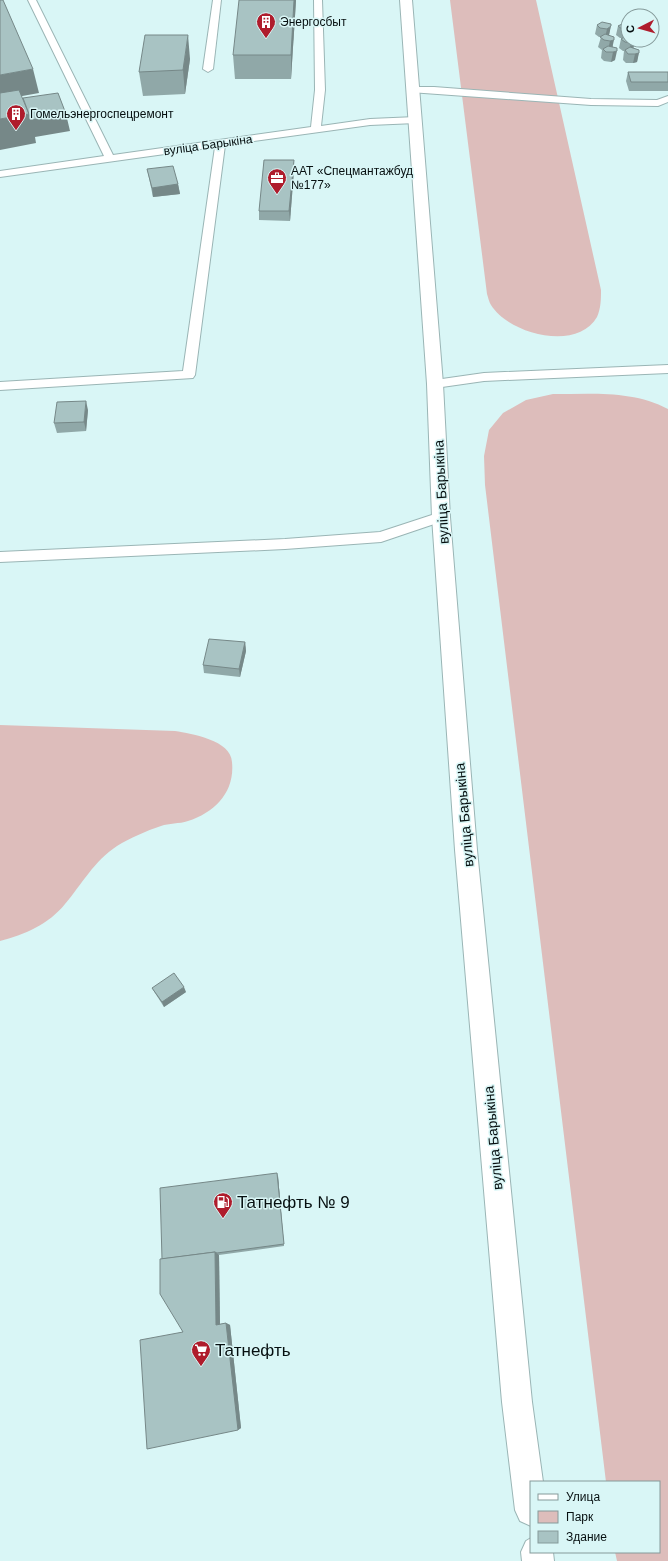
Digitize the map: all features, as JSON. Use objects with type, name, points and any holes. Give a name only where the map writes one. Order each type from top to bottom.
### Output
[{"type":"main road","name":"вуліца Барыкіна","points":[[406,0],[436,384],[441,517],[469,882],[517,1402],[530,1502]]},
{"type":"lane","points":[[32,0],[110,158]]},
{"type":"lane","points":[[208,69],[217,0]]},
{"type":"lane","points":[[316,129],[320,90],[318,0]]},
{"type":"lane","points":[[413,90],[434,90],[591,102],[658,103],[668,99]]},
{"type":"lane","name":"вуліца Барыкіна","points":[[0,174],[220,144],[316,129],[370,122],[416,120]]},
{"type":"lane","points":[[0,386],[189,375],[220,144]]},
{"type":"lane","points":[[436,384],[484,377],[668,369]]},
{"type":"lane","points":[[0,557],[285,544],[381,537],[441,517]]},
{"type":"green space","points":[[450,0],[536,0],[601,290],[600,307],[597,317],[587,328],[575,334],[559,336],[543,335],[527,331],[512,324],[500,315],[489,301]]},
{"type":"green space","points":[[553,394],[612,394],[641,399],[668,409],[668,1561],[617,1561],[615,1553],[660,1553],[660,1481],[606,1481],[485,485],[484,456],[489,430],[503,413],[526,400]]},
{"type":"green space","points":[[0,725],[175,731],[200,736],[218,743],[230,754],[232,773],[230,783],[227,791],[221,799],[207,812],[188,821],[164,825],[150,830],[117,846],[95,866],[59,911],[36,928],[18,936],[0,941]]},
{"type":"building","points":[[0,0],[3,0],[33,69],[0,75]]},
{"type":"building","name":"Энергосбыт","points":[[239,0],[294,0],[291,55],[233,55]]},
{"type":"building","points":[[602,22],[611,24],[611,26],[607,29],[600,28],[597,25]]},
{"type":"building","points":[[605,34],[614,37],[614,40],[604,40],[600,37]]},
{"type":"building","points":[[145,35],[188,35],[183,70],[139,72]]},
{"type":"building","points":[[608,46],[617,48],[617,51],[606,52],[603,49]]},
{"type":"building","points":[[633,48],[639,50],[639,53],[628,54],[625,50]]},
{"type":"building","points":[[628,72],[668,72],[668,82],[631,82]]},
{"type":"building","points":[[19,90],[29,114],[0,119],[0,93]]},
{"type":"building","points":[[58,93],[66,114],[31,120],[23,98]]},
{"type":"building","name":"ААТ «Спецмантажбуд №177»","points":[[264,160],[294,160],[289,211],[259,211]]},
{"type":"building","points":[[173,166],[178,184],[152,188],[147,169]]},
{"type":"building","points":[[86,401],[84,422],[54,423],[57,402]]},
{"type":"building","points":[[209,639],[245,642],[239,669],[203,665]]},
{"type":"building","points":[[174,973],[184,987],[162,1002],[152,988]]},
{"type":"building","name":"Татнефть № 9","points":[[277,1173],[284,1244],[162,1259],[160,1188]]},
{"type":"building","points":[[215,1252],[216,1325],[226,1323],[238,1430],[147,1449],[140,1340],[183,1332],[160,1294],[160,1259]]},
{"type":"place","name":"Энергосбыт","points":[[266,39]]},
{"type":"place","name":"Гомельэнергоспецремонт","points":[[16,131]]},
{"type":"place","name":"ААТ «Спецмантажбуд №177»","points":[[277,195]]},
{"type":"place","name":"Татнефть № 9","points":[[223,1219]]},
{"type":"place","name":"Татнефть","points":[[201,1367]]}]
